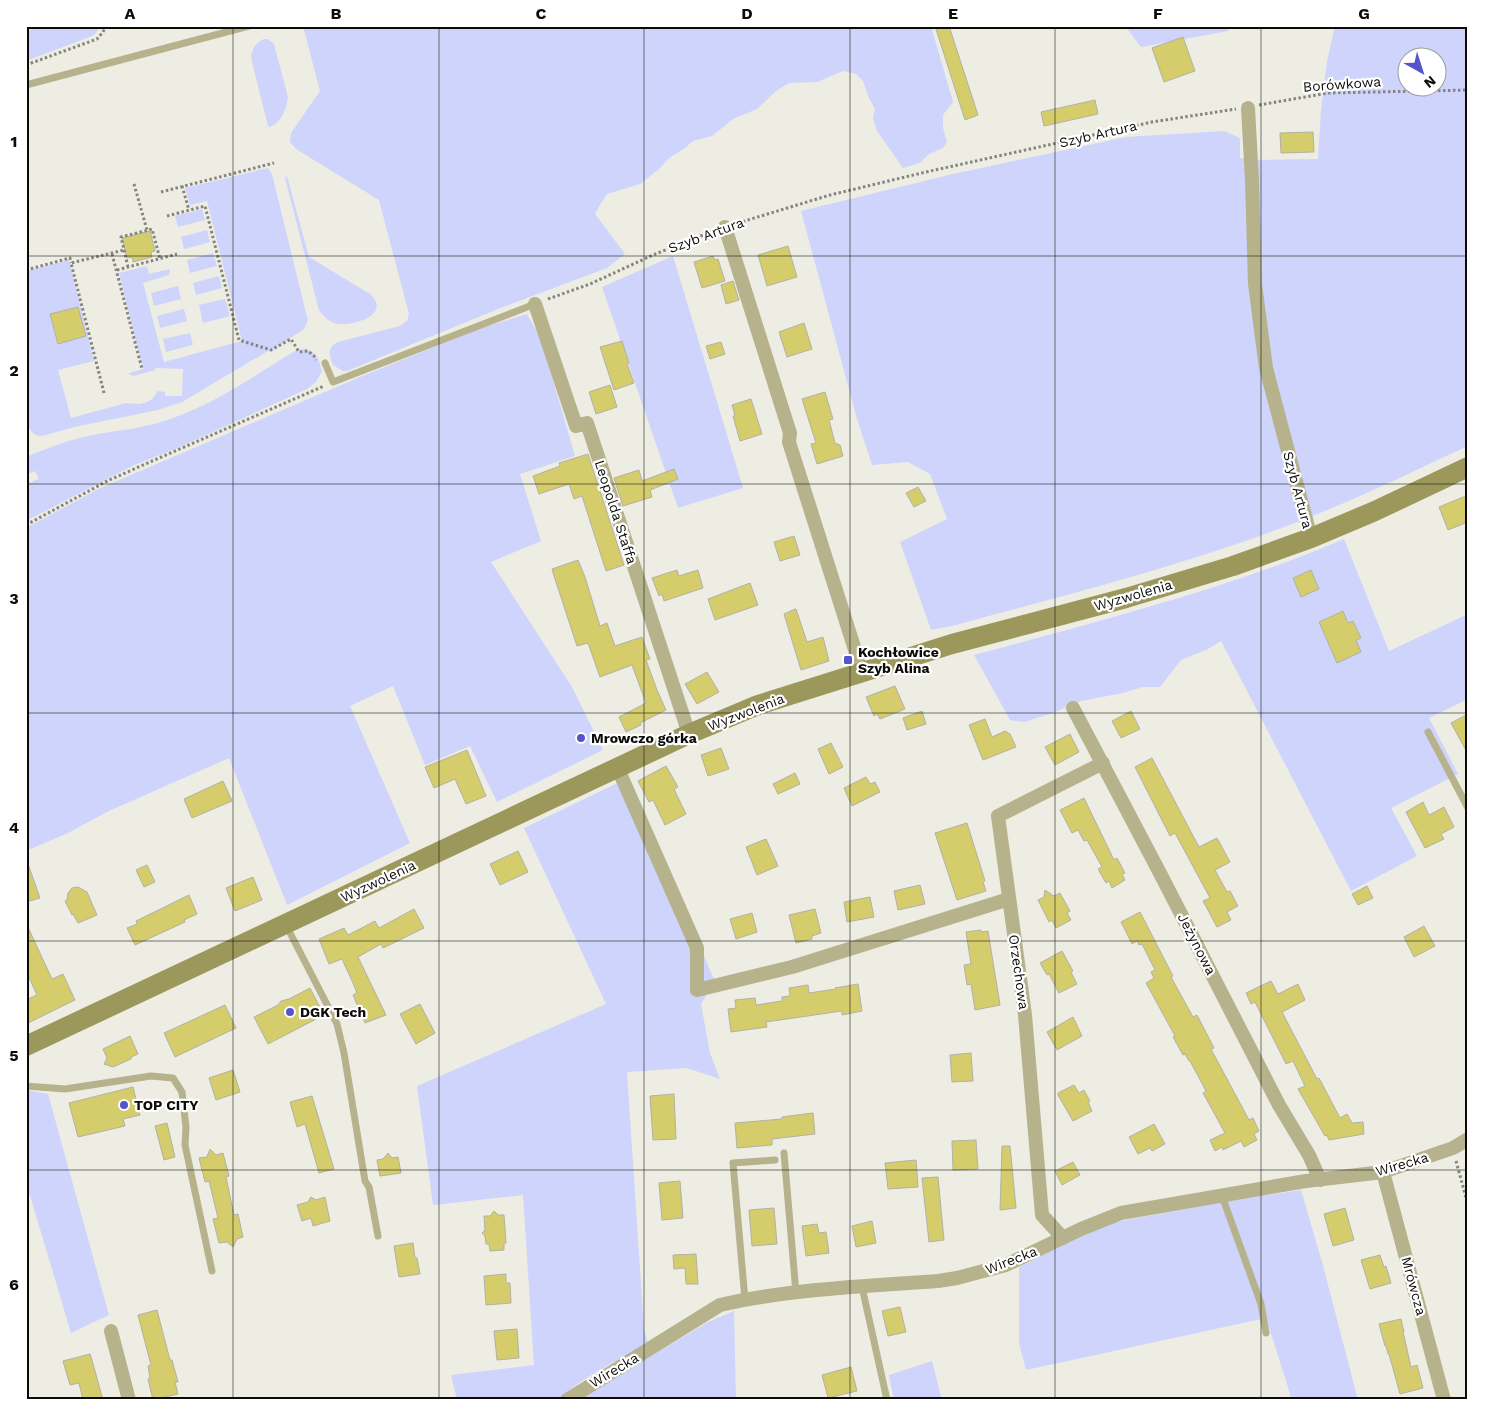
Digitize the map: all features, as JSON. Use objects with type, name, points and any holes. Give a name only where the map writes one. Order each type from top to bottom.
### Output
[{"type":"street","name":"Szyb Artura","points":[[1248,108],[1255,284],[1266,368],[1311,538]]},
{"type":"street","points":[[725,227],[790,433],[789,442],[862,672]]},
{"type":"street","name":"Leopolda Staffa","points":[[535,304],[576,426],[587,423],[689,734]]},
{"type":"street","name":"Wyzwolenia","points":[[26,1046],[689,734],[758,705],[952,644],[1126,598],[1233,566],[1311,538],[1375,511],[1468,467]]},
{"type":"street","name":"Jeżynowa","points":[[1073,708],[1279,1104],[1309,1155],[1320,1180]]},
{"type":"street","name":"Orzechowa","points":[[1063,1238],[1042,1214],[1025,1015],[998,816],[1103,763]]},
{"type":"street","points":[[618,769],[697,948],[697,990],[792,967],[1009,899]]},
{"type":"street","name":"Wirecka","points":[[567,1400],[720,1305],[796,1293],[957,1278],[1006,1265],[1106,1218],[1121,1213],[1320,1180],[1383,1172],[1452,1148],[1468,1139]]},
{"type":"street","name":"Mrówcza","points":[[1383,1172],[1444,1400]]},
{"type":"street","points":[[111,1331],[130,1400]]},
{"type":"lane","points":[[26,85],[249,26]]},
{"type":"lane","points":[[321,364],[332,382],[535,304]]},
{"type":"lane","points":[[1428,732],[1468,808]]},
{"type":"lane","points":[[286,924],[337,1024],[344,1053],[365,1181],[369,1187],[378,1236]]},
{"type":"lane","points":[[26,1086],[66,1089],[151,1076],[173,1078],[182,1092],[186,1127],[185,1145],[212,1271]]},
{"type":"lane","points":[[784,1152],[796,1293]]},
{"type":"lane","points":[[745,1300],[733,1163],[775,1160]]},
{"type":"lane","points":[[1222,1196],[1261,1304],[1266,1333]]},
{"type":"lane","points":[[862,1287],[887,1400]]},
{"type":"path","points":[[26,65],[97,39],[106,26]]},
{"type":"path","name":"Borówkowa","points":[[1248,108],[1277,101],[1328,93],[1468,90]]},
{"type":"path","name":"Szyb Artura","points":[[535,304],[590,284],[653,255],[725,227],[830,195],[1152,122],[1248,108]]},
{"type":"path","points":[[161,192],[274,163]]},
{"type":"path","points":[[134,184],[147,230]]},
{"type":"path","points":[[182,186],[188,210]]},
{"type":"path","points":[[168,216],[205,206],[239,340],[271,350],[291,339],[298,352],[308,351],[321,364]]},
{"type":"path","points":[[128,267],[121,237],[147,230],[152,229],[160,259]]},
{"type":"path","points":[[71,263],[124,250]]},
{"type":"path","points":[[112,254],[142,369]]},
{"type":"path","points":[[116,270],[177,254]]},
{"type":"path","points":[[26,270],[70,258],[104,392]]},
{"type":"path","points":[[26,525],[109,480],[332,382]]},
{"type":"path","points":[[1452,1148],[1468,1205]]},
{"type":"shaded area","points":[[39,26],[101,26],[94,35],[26,61],[26,32]]},
{"type":"shaded area","points":[[303,26],[931,26],[953,102],[943,115],[943,128],[947,142],[943,148],[929,154],[920,163],[903,168],[877,131],[873,118],[875,109],[863,81],[856,74],[843,71],[817,82],[789,83],[776,91],[757,109],[733,119],[712,136],[693,141],[669,158],[659,169],[640,184],[607,194],[595,214],[625,254],[607,268],[343,371],[333,365],[330,352],[334,344],[400,326],[407,321],[409,314],[379,200],[296,149],[290,142],[291,133],[320,91]]},
{"type":"shaded area","points":[[1125,26],[1232,26],[1228,31],[1141,47]]},
{"type":"shaded area","points":[[1335,26],[1468,26],[1468,446],[1331,509],[1244,541],[1121,580],[956,625],[931,630],[900,542],[947,519],[930,474],[908,462],[872,465],[857,419],[801,211],[953,174],[1126,137],[1224,131],[1240,138],[1240,158],[1260,160],[1318,159],[1327,61]]},
{"type":"shaded area","points":[[264,39],[268,39],[274,44],[288,97],[283,115],[270,127],[268,126],[251,58],[254,47]]},
{"type":"shaded area","points":[[268,168],[272,174],[308,320],[304,329],[271,351],[182,402],[158,410],[74,427],[42,436],[35,435],[29,428],[26,419],[26,314],[29,313],[26,302],[26,271],[69,260],[94,361],[58,370],[71,418],[126,403],[140,404],[147,402],[158,391],[165,392],[165,396],[182,396],[183,369],[156,368],[156,370],[133,376],[129,374],[143,369],[119,273],[147,266],[149,274],[170,269],[169,275],[143,283],[164,362],[242,341],[207,201],[190,205],[185,188]]},
{"type":"shaded area","points":[[287,176],[309,257],[370,294],[376,301],[377,308],[368,318],[353,323],[338,324],[327,319],[319,310],[285,178]]},
{"type":"shaded area","points":[[202,209],[205,220],[178,227],[175,216]]},
{"type":"shaded area","points":[[207,230],[210,242],[184,249],[181,237]]},
{"type":"shaded area","points":[[213,253],[217,266],[190,273],[187,260]]},
{"type":"shaded area","points":[[673,256],[743,488],[678,508],[602,287]]},
{"type":"shaded area","points":[[219,276],[222,288],[196,295],[193,283]]},
{"type":"shaded area","points":[[178,286],[181,299],[154,306],[151,293]]},
{"type":"shaded area","points":[[225,299],[230,316],[203,323],[199,305]]},
{"type":"shaded area","points":[[184,309],[187,321],[160,328],[157,316]]},
{"type":"shaded area","points":[[527,314],[541,339],[575,456],[520,474],[541,541],[491,562],[572,687],[603,750],[497,802],[470,746],[425,765],[393,686],[350,706],[410,843],[287,905],[229,758],[109,811],[68,833],[26,851],[26,528],[98,489],[360,377],[484,327]]},
{"type":"shaded area","points":[[190,333],[193,345],[166,352],[163,339]]},
{"type":"shaded area","points":[[305,349],[315,354],[322,371],[316,382],[307,389],[175,449],[132,466],[26,521],[26,484],[39,479],[35,471],[26,475],[26,457],[76,439],[149,425],[176,417],[229,392],[295,351]]},
{"type":"shaded area","points":[[1344,539],[1389,651],[1468,614],[1468,699],[1429,718],[1458,774],[1391,808],[1417,856],[1351,891],[1221,641],[1208,649],[1181,660],[1160,687],[1143,687],[1081,701],[1024,722],[1010,720],[974,655],[1115,617],[1208,589],[1254,574]]},
{"type":"shaded area","points":[[626,779],[715,981],[701,1004],[710,1053],[720,1079],[687,1068],[627,1072],[644,1329],[648,1344],[589,1376],[557,1400],[457,1400],[451,1375],[534,1365],[523,1195],[433,1205],[417,1086],[606,1004],[524,828]]},
{"type":"shaded area","points":[[26,1090],[48,1094],[109,1315],[71,1333],[26,1182]]},
{"type":"shaded area","points":[[1301,1190],[1358,1400],[1292,1400],[1266,1318],[1026,1370],[1019,1343],[1019,1267],[1110,1223]]},
{"type":"shaded area","points":[[734,1311],[736,1400],[578,1400],[708,1322]]},
{"type":"shaded area","points":[[932,1361],[942,1400],[894,1400],[889,1375]]},
{"type":"building","points":[[935,26],[949,26],[978,115],[965,120]]},
{"type":"building","points":[[1183,37],[1195,71],[1164,82],[1152,48]]},
{"type":"building","points":[[1095,100],[1098,114],[1044,126],[1041,112]]},
{"type":"building","points":[[1313,132],[1314,152],[1281,153],[1280,133]]},
{"type":"building","points":[[150,231],[155,251],[151,252],[152,257],[133,262],[132,257],[127,258],[122,238]]},
{"type":"building","points":[[788,246],[797,277],[767,286],[758,255]]},
{"type":"building","points":[[713,256],[715,260],[718,259],[725,281],[702,288],[694,262]]},
{"type":"building","points":[[733,281],[739,300],[726,304],[721,285]]},
{"type":"building","points":[[78,307],[86,336],[58,344],[50,314]]},
{"type":"building","points":[[804,323],[812,349],[787,357],[779,332]]},
{"type":"building","points":[[622,341],[629,363],[627,364],[634,383],[614,390],[600,347]]},
{"type":"building","points":[[721,342],[725,354],[710,359],[706,346]]},
{"type":"building","points":[[610,385],[617,407],[596,414],[589,392]]},
{"type":"building","points":[[825,392],[833,419],[829,420],[835,443],[840,445],[843,456],[817,464],[811,444],[816,443],[802,399]]},
{"type":"building","points":[[751,399],[762,434],[740,441],[732,405]]},
{"type":"building","points":[[588,454],[624,565],[606,571],[582,496],[574,499],[569,484],[539,494],[533,476],[560,466],[559,463]]},
{"type":"building","points":[[674,469],[678,479],[650,490],[652,497],[623,506],[614,478],[639,470],[642,481]]},
{"type":"building","points":[[918,487],[926,501],[914,507],[906,493]]},
{"type":"building","points":[[1468,495],[1468,522],[1448,530],[1439,507]]},
{"type":"building","points":[[794,536],[800,555],[780,561],[774,542]]},
{"type":"building","points":[[578,560],[600,626],[607,623],[615,646],[642,637],[650,659],[646,660],[666,710],[626,732],[619,717],[646,703],[632,665],[600,677],[588,643],[577,646],[552,569]]},
{"type":"building","points":[[677,570],[679,576],[698,570],[703,588],[664,601],[662,594],[659,596],[652,578]]},
{"type":"building","points":[[1311,570],[1319,589],[1301,597],[1293,578]]},
{"type":"building","points":[[750,583],[758,605],[715,620],[708,599]]},
{"type":"building","points":[[795,609],[807,642],[823,637],[829,661],[801,670],[784,614]]},
{"type":"building","points":[[1343,611],[1348,623],[1353,621],[1361,638],[1356,640],[1361,652],[1337,663],[1319,622]]},
{"type":"building","points":[[707,672],[719,692],[697,704],[685,684]]},
{"type":"building","points":[[895,686],[905,709],[880,719],[877,714],[874,716],[866,697]]},
{"type":"building","points":[[922,711],[926,724],[907,730],[903,718]]},
{"type":"building","points":[[1131,711],[1140,729],[1121,738],[1112,721]]},
{"type":"building","points":[[1468,714],[1468,754],[1451,723]]},
{"type":"building","points":[[985,719],[992,737],[1005,731],[1010,734],[1016,747],[983,760],[969,725]]},
{"type":"building","points":[[1070,734],[1079,752],[1055,765],[1045,747]]},
{"type":"building","points":[[831,743],[843,767],[829,774],[818,749]]},
{"type":"building","points":[[721,748],[729,769],[708,776],[701,755]]},
{"type":"building","points":[[467,750],[486,796],[466,804],[455,779],[434,788],[425,767]]},
{"type":"building","points":[[1152,758],[1199,847],[1217,838],[1230,862],[1215,870],[1227,892],[1230,891],[1238,906],[1227,912],[1231,920],[1217,927],[1203,901],[1210,898],[1175,833],[1170,836],[1135,767]]},
{"type":"building","points":[[666,766],[678,787],[674,789],[686,814],[665,825],[653,800],[649,802],[638,781]]},
{"type":"building","points":[[795,773],[800,784],[778,794],[773,784]]},
{"type":"building","points":[[866,777],[870,784],[875,782],[880,792],[852,806],[844,788]]},
{"type":"building","points":[[223,781],[232,801],[192,818],[184,799]]},
{"type":"building","points":[[1084,798],[1114,860],[1117,858],[1125,873],[1122,874],[1125,880],[1112,888],[1109,881],[1106,883],[1098,869],[1102,867],[1087,840],[1084,841],[1078,830],[1072,833],[1060,810]]},
{"type":"building","points":[[1423,802],[1429,815],[1444,807],[1454,827],[1441,834],[1444,839],[1425,848],[1406,812]]},
{"type":"building","points":[[967,823],[985,881],[983,882],[986,891],[957,900],[935,833]]},
{"type":"building","points":[[766,839],[778,866],[757,875],[746,847]]},
{"type":"building","points":[[518,851],[528,872],[500,885],[490,864]]},
{"type":"building","points":[[26,864],[28,864],[40,898],[26,902]]},
{"type":"building","points":[[147,865],[155,882],[144,887],[136,870]]},
{"type":"building","points":[[253,877],[262,900],[235,911],[226,888]]},
{"type":"building","points":[[920,885],[925,904],[898,910],[894,891]]},
{"type":"building","points":[[1367,886],[1373,898],[1358,905],[1352,894]]},
{"type":"building","points":[[78,887],[87,892],[97,915],[78,923],[65,901],[72,888]]},
{"type":"building","points":[[1045,890],[1054,896],[1060,893],[1070,911],[1067,913],[1071,920],[1056,928],[1052,920],[1049,922],[1038,900],[1044,897]]},
{"type":"building","points":[[189,895],[197,914],[184,920],[185,922],[135,945],[127,928],[137,924],[136,921]]},
{"type":"building","points":[[870,897],[874,917],[847,922],[844,902]]},
{"type":"building","points":[[414,909],[424,928],[383,948],[381,944],[358,957],[386,1015],[365,1023],[353,995],[357,993],[342,959],[329,964],[319,939],[344,928],[348,935],[375,921],[379,928]]},
{"type":"building","points":[[815,909],[821,933],[812,936],[812,939],[796,943],[789,915]]},
{"type":"building","points":[[1140,912],[1173,976],[1171,977],[1193,1017],[1197,1015],[1214,1048],[1211,1049],[1249,1120],[1253,1118],[1259,1131],[1254,1134],[1257,1140],[1244,1147],[1241,1141],[1223,1150],[1222,1147],[1215,1151],[1210,1140],[1225,1133],[1203,1093],[1206,1091],[1190,1061],[1185,1054],[1183,1055],[1173,1037],[1175,1036],[1146,983],[1154,978],[1151,972],[1155,970],[1142,944],[1139,945],[1137,941],[1132,944],[1121,922]]},
{"type":"building","points":[[752,913],[757,932],[736,939],[730,919]]},
{"type":"building","points":[[26,923],[52,979],[63,974],[75,1000],[26,1024],[26,1000],[37,995],[26,971]]},
{"type":"building","points":[[1424,926],[1435,946],[1414,957],[1404,937]]},
{"type":"building","points":[[981,930],[981,932],[988,931],[1000,1005],[975,1010],[971,984],[967,985],[964,965],[971,964],[966,932]]},
{"type":"building","points":[[1062,951],[1073,971],[1071,972],[1077,984],[1059,993],[1049,974],[1047,975],[1040,963]]},
{"type":"building","points":[[1271,981],[1278,994],[1298,984],[1305,1000],[1282,1012],[1340,1118],[1347,1114],[1352,1123],[1363,1122],[1364,1134],[1329,1140],[1327,1135],[1325,1136],[1298,1089],[1305,1086],[1293,1061],[1286,1064],[1255,1002],[1251,1004],[1246,993]]},
{"type":"building","points":[[858,984],[862,1011],[842,1015],[842,1011],[766,1022],[767,1027],[731,1032],[728,1009],[736,1008],[735,1000],[755,998],[756,1005],[782,1001],[782,997],[790,996],[789,988],[808,985],[809,993]]},
{"type":"building","points":[[310,988],[324,1015],[268,1044],[254,1017],[278,1005],[281,1001]]},
{"type":"building","points":[[420,1004],[435,1033],[416,1044],[400,1014]]},
{"type":"building","points":[[225,1005],[236,1028],[175,1057],[164,1033]]},
{"type":"building","points":[[1073,1017],[1082,1036],[1057,1050],[1047,1032]]},
{"type":"building","points":[[130,1036],[138,1054],[113,1067],[104,1064],[107,1058],[103,1049]]},
{"type":"building","points":[[971,1053],[973,1081],[952,1082],[950,1055]]},
{"type":"building","points":[[233,1070],[240,1092],[216,1100],[209,1078]]},
{"type":"building","points":[[1074,1085],[1079,1093],[1084,1090],[1090,1101],[1088,1102],[1092,1111],[1073,1121],[1058,1093]]},
{"type":"building","points":[[133,1087],[140,1115],[123,1119],[125,1126],[78,1137],[69,1103]]},
{"type":"building","points":[[674,1094],[676,1139],[653,1140],[650,1096]]},
{"type":"building","points":[[312,1096],[334,1169],[319,1173],[305,1124],[297,1127],[290,1102]]},
{"type":"building","points":[[813,1113],[815,1134],[772,1139],[772,1145],[737,1148],[735,1123],[782,1119],[782,1117]]},
{"type":"building","points":[[167,1123],[175,1157],[164,1160],[155,1126]]},
{"type":"building","points":[[1154,1124],[1165,1144],[1152,1151],[1150,1148],[1138,1154],[1129,1137]]},
{"type":"building","points":[[976,1140],[978,1169],[953,1170],[952,1141]]},
{"type":"building","points":[[1002,1146],[1010,1146],[1016,1208],[1000,1210]]},
{"type":"building","points":[[210,1149],[216,1155],[223,1153],[229,1176],[226,1177],[234,1215],[238,1214],[243,1237],[237,1239],[233,1247],[227,1242],[219,1243],[213,1219],[218,1218],[209,1181],[205,1182],[199,1158],[207,1157]]},
{"type":"building","points":[[388,1153],[392,1158],[398,1157],[401,1173],[380,1176],[377,1160],[383,1159]]},
{"type":"building","points":[[916,1160],[918,1187],[888,1189],[885,1163]]},
{"type":"building","points":[[1073,1162],[1080,1175],[1062,1185],[1055,1171]]},
{"type":"building","points":[[938,1177],[944,1240],[929,1242],[922,1178]]},
{"type":"building","points":[[680,1181],[683,1218],[662,1220],[659,1183]]},
{"type":"building","points":[[311,1197],[316,1200],[325,1197],[330,1221],[313,1226],[311,1218],[302,1221],[297,1205],[308,1202]]},
{"type":"building","points":[[774,1208],[777,1244],[752,1246],[749,1210]]},
{"type":"building","points":[[1345,1208],[1354,1240],[1333,1246],[1324,1214]]},
{"type":"building","points":[[494,1211],[498,1215],[504,1215],[506,1243],[504,1243],[504,1250],[490,1251],[489,1244],[486,1244],[485,1236],[482,1233],[485,1230],[484,1216],[490,1216]]},
{"type":"building","points":[[872,1221],[876,1243],[856,1247],[852,1226]]},
{"type":"building","points":[[817,1224],[819,1233],[826,1232],[829,1253],[806,1256],[802,1226]]},
{"type":"building","points":[[413,1243],[420,1274],[399,1277],[394,1246]]},
{"type":"building","points":[[696,1254],[698,1284],[686,1284],[685,1268],[674,1269],[673,1255]]},
{"type":"building","points":[[1380,1255],[1384,1267],[1386,1266],[1391,1283],[1370,1289],[1361,1260]]},
{"type":"building","points":[[506,1274],[506,1283],[510,1283],[511,1303],[486,1305],[484,1276]]},
{"type":"building","points":[[900,1307],[906,1332],[888,1336],[882,1311]]},
{"type":"building","points":[[157,1310],[170,1360],[172,1360],[178,1382],[175,1382],[178,1394],[153,1400],[148,1379],[150,1378],[148,1366],[151,1365],[138,1315]]},
{"type":"building","points":[[1401,1319],[1411,1367],[1417,1365],[1423,1388],[1400,1394],[1379,1324]]},
{"type":"building","points":[[517,1329],[519,1358],[497,1360],[494,1331]]},
{"type":"building","points":[[90,1354],[103,1400],[83,1400],[79,1383],[70,1385],[63,1361]]},
{"type":"building","points":[[851,1367],[857,1391],[828,1398],[822,1375]]},
{"type":"place","name":"Kochłowice Szyb Alina","points":[[848,660]]},
{"type":"place","name":"Mrowczo górka","points":[[581,738]]},
{"type":"place","name":"DGK Tech","points":[[290,1012]]},
{"type":"place","name":"TOP CITY","points":[[124,1105]]}]
